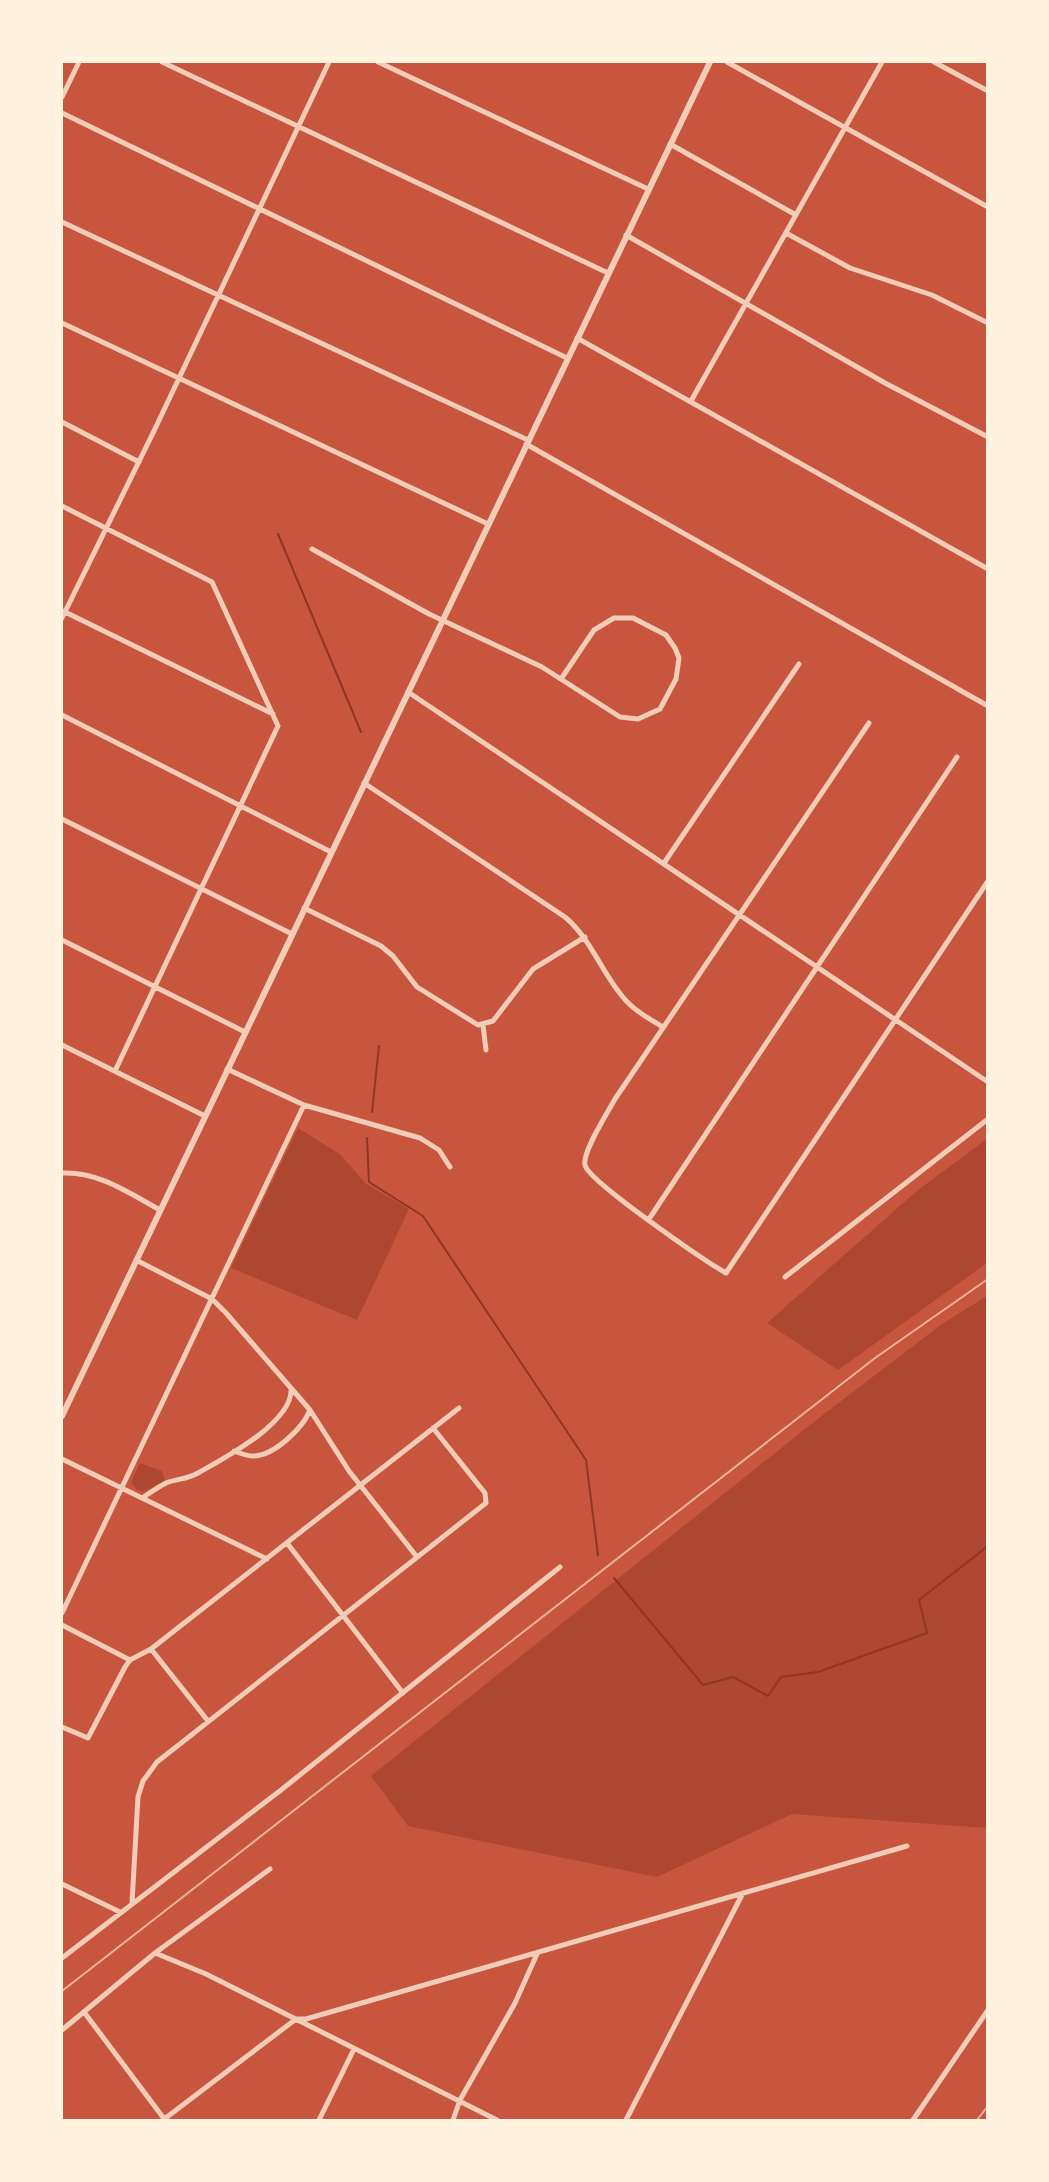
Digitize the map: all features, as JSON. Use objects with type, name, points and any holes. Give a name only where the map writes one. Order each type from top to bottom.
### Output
[{"type":"street","points":[[62,97],[79,62]]},
{"type":"street","points":[[162,62],[608,273]]},
{"type":"street","points":[[273,714],[62,614],[139,462],[329,62]]},
{"type":"street","points":[[378,62],[648,189]]},
{"type":"street","points":[[62,1416],[710,62]]},
{"type":"street","points":[[727,62],[987,207]]},
{"type":"street","points":[[691,400],[882,62]]},
{"type":"street","points":[[934,62],[987,91]]},
{"type":"street","points":[[62,113],[567,358]]},
{"type":"street","points":[[670,144],[796,215]]},
{"type":"street","points":[[62,222],[527,442],[987,706]]},
{"type":"street","points":[[786,233],[850,268],[932,295],[987,323]]},
{"type":"street","points":[[626,235],[987,437]]},
{"type":"street","points":[[62,323],[488,524]]},
{"type":"street","points":[[577,338],[691,400],[987,569]]},
{"type":"street","points":[[62,422],[139,462]]},
{"type":"street","points":[[62,506],[212,582],[277,721],[276,731],[115,1071]]},
{"type":"street","points":[[312,549],[442,620],[529,660],[614,714],[638,719],[653,714],[665,703],[678,674],[679,658],[666,635],[633,618],[614,618],[594,630],[561,679]]},
{"type":"street","points":[[663,864],[799,664]]},
{"type":"street","points":[[408,692],[987,1082]]},
{"type":"street","points":[[62,715],[331,852]]},
{"type":"street","points":[[869,723],[615,1099],[586,1155],[585,1167],[600,1184],[726,1273],[987,880]]},
{"type":"street","points":[[649,1219],[957,757]]},
{"type":"street","points":[[364,783],[565,917],[585,937],[623,998],[642,1015],[663,1027]]},
{"type":"street","points":[[62,819],[201,891],[292,934]]},
{"type":"street","points":[[304,908],[381,946],[393,956],[417,987],[474,1024],[483,1025],[493,1021],[533,969],[585,937]]},
{"type":"street","points":[[62,940],[245,1032]]},
{"type":"street","points":[[483,1025],[486,1050]]},
{"type":"street","points":[[62,1045],[205,1116]]},
{"type":"street","points":[[227,1069],[304,1105],[420,1138],[439,1150],[450,1167]]},
{"type":"street","points":[[62,1613],[304,1105]]},
{"type":"street","points":[[785,1277],[987,1119]]},
{"type":"street","points":[[62,1173],[79,1173],[105,1181],[160,1210]]},
{"type":"street","points":[[136,1260],[212,1299],[310,1410],[360,1485],[417,1557]]},
{"type":"street","points":[[142,1498],[166,1484],[195,1475],[256,1439],[273,1424],[291,1396],[291,1387]]},
{"type":"street","points":[[62,1727],[88,1738],[130,1660],[151,1649],[459,1408]]},
{"type":"street","points":[[234,1450],[253,1456],[268,1452],[306,1420],[310,1410]]},
{"type":"street","points":[[132,1903],[134,1833],[139,1789],[157,1762],[486,1503],[484,1493],[433,1428]]},
{"type":"street","points":[[62,1459],[267,1559]]},
{"type":"street","points":[[287,1543],[403,1693]]},
{"type":"street","points":[[62,1958],[281,1791],[560,1567]]},
{"type":"street","points":[[62,1625],[130,1660]]},
{"type":"street","points":[[151,1649],[208,1720]]},
{"type":"street","points":[[84,2012],[164,2120],[296,2019],[306,2019],[537,1954],[907,1846]]},
{"type":"street","points":[[62,2030],[155,1953],[270,1869]]},
{"type":"street","points":[[62,1884],[120,1912]]},
{"type":"street","points":[[626,2121],[744,1893]]},
{"type":"street","points":[[155,1953],[296,2019],[460,2100],[497,2121]]},
{"type":"street","points":[[453,2121],[460,2100],[515,2003],[537,1954]]},
{"type":"street","points":[[913,2121],[987,2010]]},
{"type":"street","points":[[319,2121],[354,2049]]},
{"type":"shaded area","points":[[298,1128],[341,1155],[365,1183],[409,1209],[357,1320],[231,1268]]},
{"type":"shaded area","points":[[987,1139],[987,1263],[838,1370],[767,1323],[918,1190]]},
{"type":"shaded area","points":[[987,1296],[987,1828],[792,1814],[657,1877],[408,1826],[371,1776],[815,1421],[942,1324]]},
{"type":"shaded area","points":[[140,1463],[162,1471],[165,1481],[143,1492],[136,1489],[131,1482]]},
{"type":"waterway","points":[[278,534],[361,732]]},
{"type":"waterway","points":[[372,1112],[379,1046]]},
{"type":"waterway","points":[[367,1138],[369,1182],[423,1216],[586,1460],[598,1555]]},
{"type":"waterway","points":[[614,1578],[703,1685],[733,1677],[768,1696],[781,1677],[818,1672],[927,1633],[919,1600],[988,1546]]},
{"type":"railway","points":[[62,1991],[875,1358],[988,1279]]},
{"type":"railway","points":[[977,2120],[988,2106]]}]
